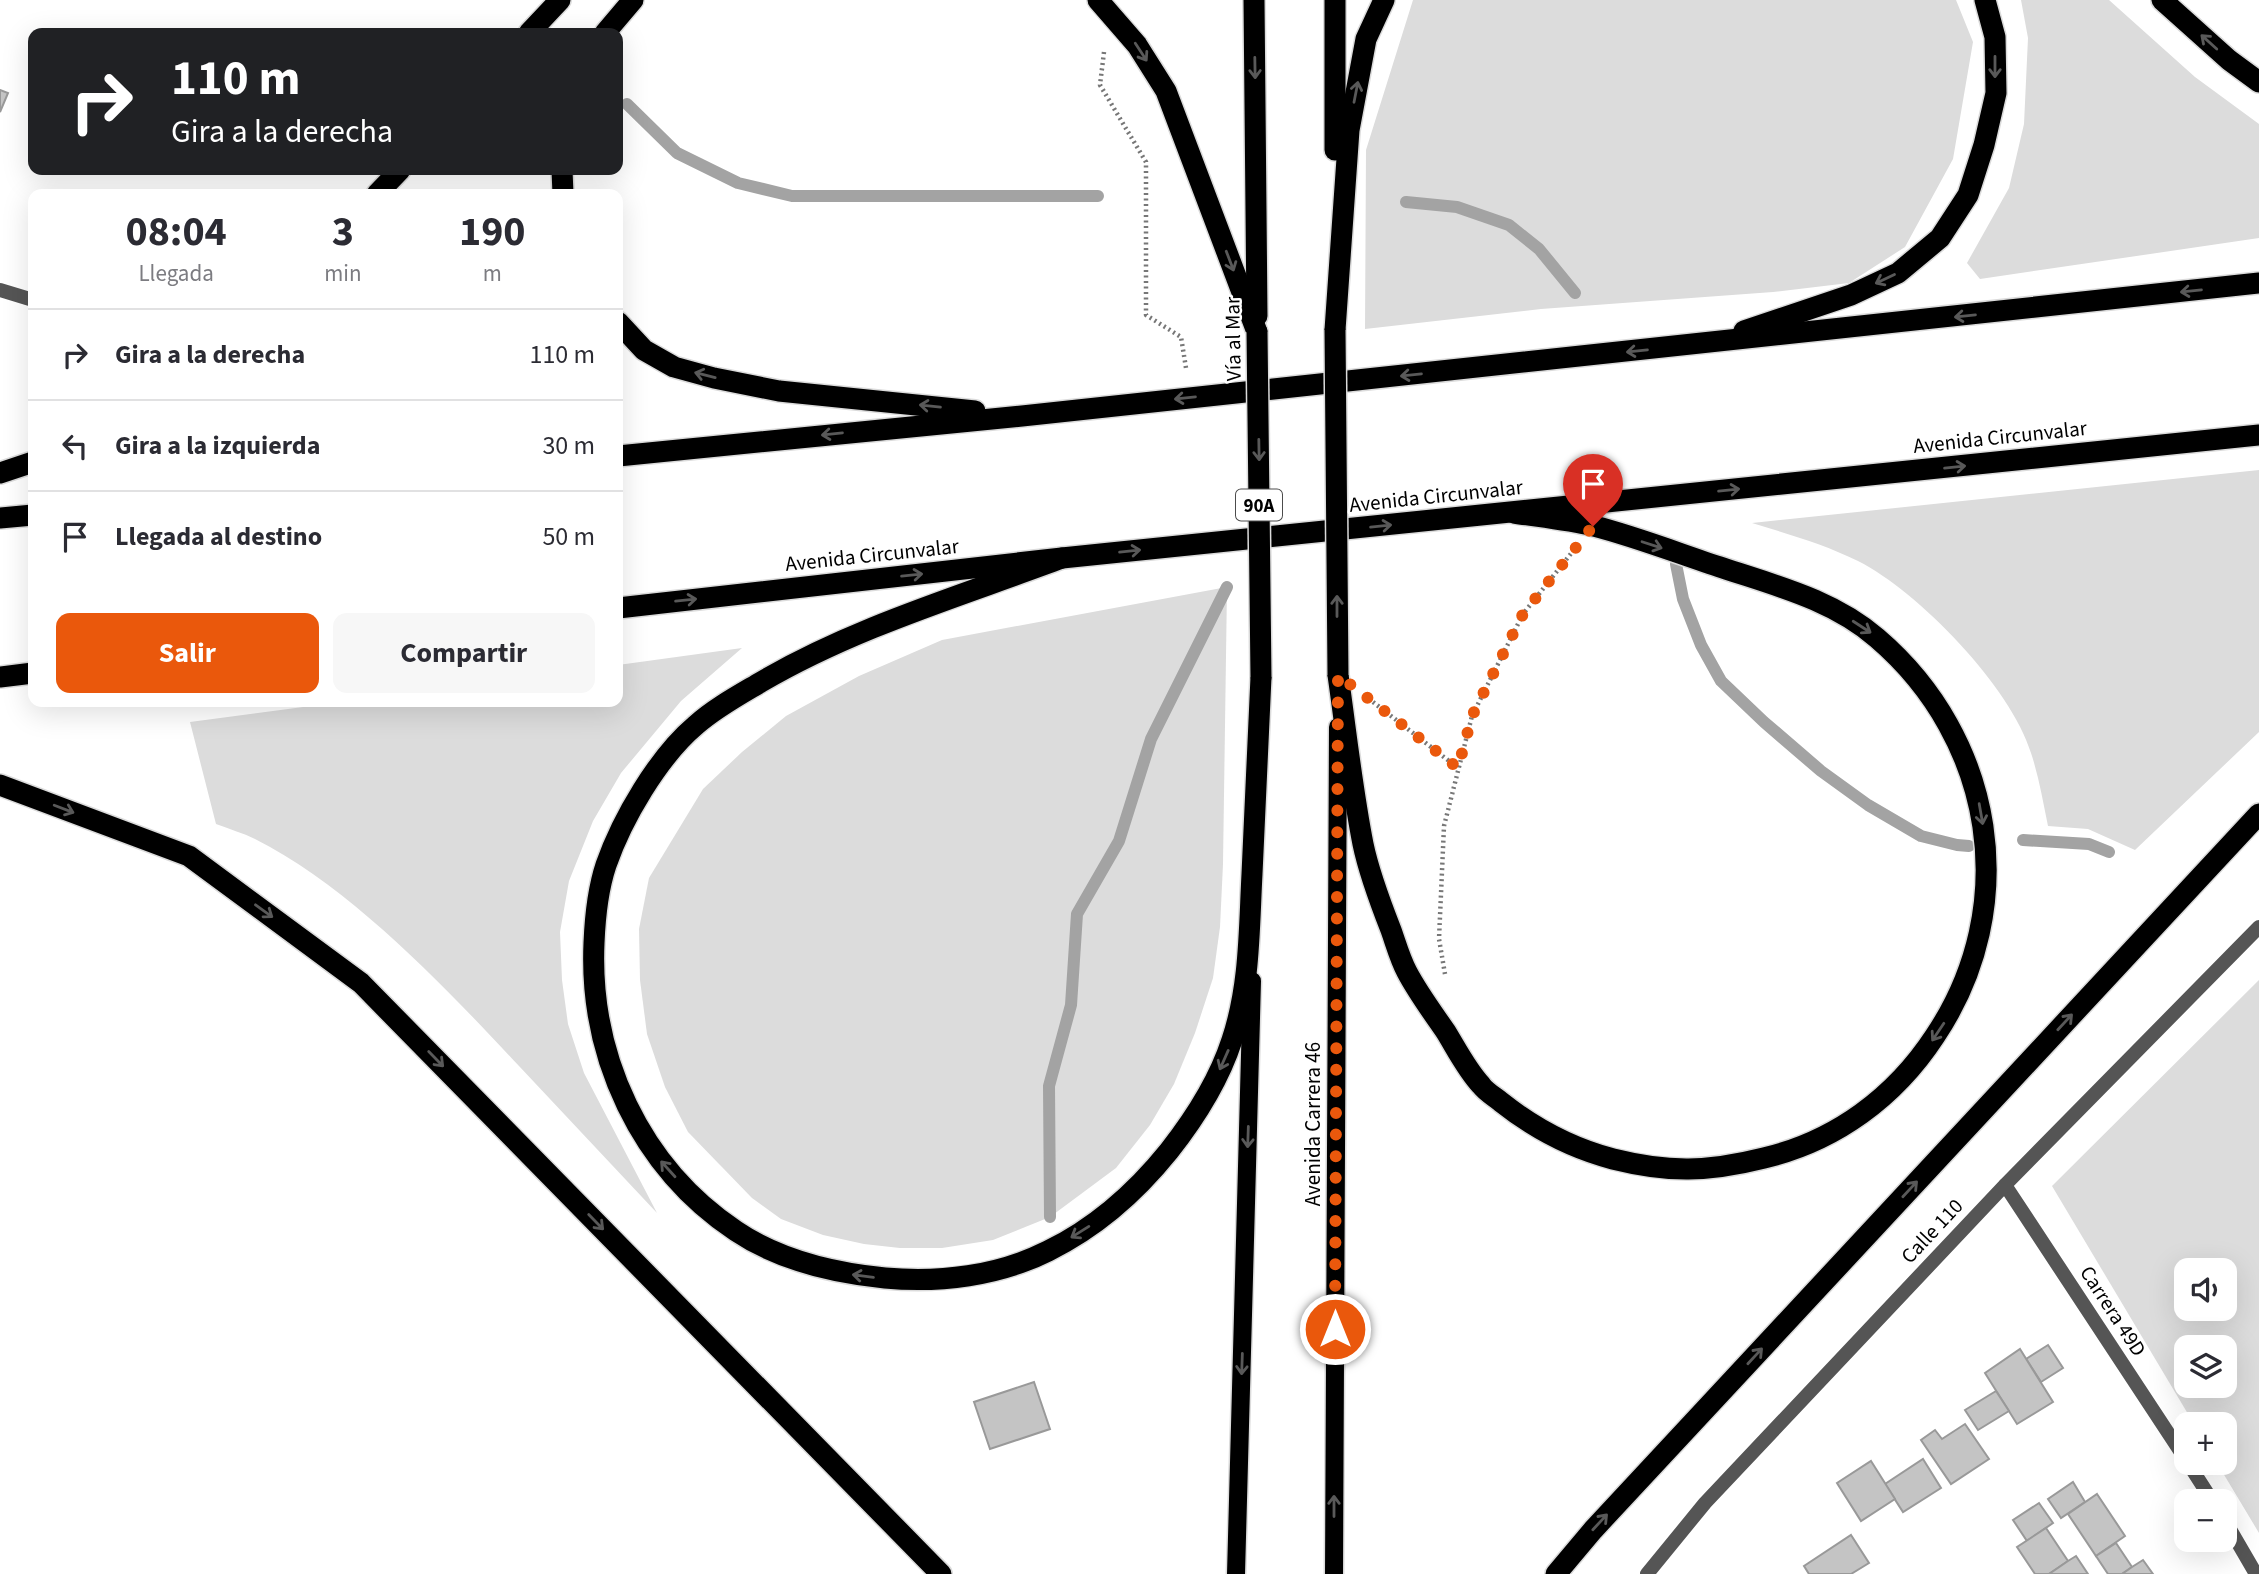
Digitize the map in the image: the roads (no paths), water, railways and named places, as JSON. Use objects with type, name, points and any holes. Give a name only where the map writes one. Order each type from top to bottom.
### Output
[{"type":"highway","points":[[534,28],[560,0]]},
{"type":"highway","points":[[609,28],[633,0]]},
{"type":"highway","name":"Vía al Mar","points":[[1062,558],[842,640],[790,665],[739,695],[695,725],[658,767],[636,800],[605,867],[595,925],[595,999],[601,1034],[613,1076],[636,1125],[663,1164],[697,1199],[735,1231],[769,1249],[857,1275],[905,1280],[960,1279],[1046,1252],[1087,1228],[1118,1205],[1154,1170],[1208,1095],[1232,1041],[1247,978],[1261,677],[1254,0]]},
{"type":"highway","points":[[1335,0],[1338,675],[1364,846],[1381,904],[1406,972],[1481,1087],[1527,1122],[1566,1143],[1592,1154],[1642,1166],[1686,1170],[1724,1168],[1793,1152],[1847,1125],[1885,1097],[1917,1064],[1952,1012],[1969,973],[1981,930],[1986,890],[1987,853],[1980,808],[1968,765],[1946,719],[1919,679],[1875,636],[1819,600],[1593,526],[1514,513]]},
{"type":"highway","points":[[1335,330],[1349,130],[1366,39],[1384,0]]},
{"type":"highway","points":[[1705,344],[1852,295],[1898,273],[1940,238],[1968,195],[1984,145],[1996,93],[1995,37],[1985,0]]},
{"type":"highway","points":[[2162,0],[2229,60],[2259,82]]},
{"type":"highway","points":[[1103,5],[1137,45],[1166,90],[1257,332]]},
{"type":"highway","points":[[382,189],[395,175]]},
{"type":"highway","points":[[623,456],[1022,416],[2259,284]]},
{"type":"highway","points":[[623,327],[644,349],[674,367],[714,377],[779,391],[1022,416]]},
{"type":"highway","name":"Avenida Circunvalar","points":[[623,607],[1062,558],[2259,435]]},
{"type":"highway","points":[[0,473],[28,464]]},
{"type":"highway","points":[[0,518],[28,515]]},
{"type":"highway","points":[[0,677],[28,674]]},
{"type":"highway","points":[[0,785],[189,856],[361,983],[941,1574]]},
{"type":"highway","points":[[1556,1574],[1593,1530],[2259,814]]},
{"type":"main road","name":"Avenida Carrera 46","points":[[1334,1574],[1338,675]]},
{"type":"main road","points":[[1237,1574],[1261,677]]},
{"type":"street","points":[[0,290],[28,298]]},
{"type":"street","name":"Calle 110","points":[[1647,1574],[1705,1503],[2005,1185],[2259,927]]},
{"type":"street","name":"Carrera 49D","points":[[2005,1185],[2174,1442]]},
{"type":"street","points":[[2237,1541],[2256,1574]]},
{"type":"waterway","points":[[627,104],[677,153],[738,183],[792,196],[1098,196]]},
{"type":"waterway","points":[[1406,202],[1457,207],[1509,225],[1539,249],[1575,293]]},
{"type":"waterway","points":[[1676,564],[1683,599],[1701,645],[1721,681],[1821,771],[1868,805],[1921,836],[1969,846]]},
{"type":"waterway","points":[[1050,1217],[1049,1086],[1071,1005],[1077,914],[1119,841],[1151,739],[1227,587]]},
{"type":"waterway","points":[[2023,840],[2089,844],[2109,852]]}]
